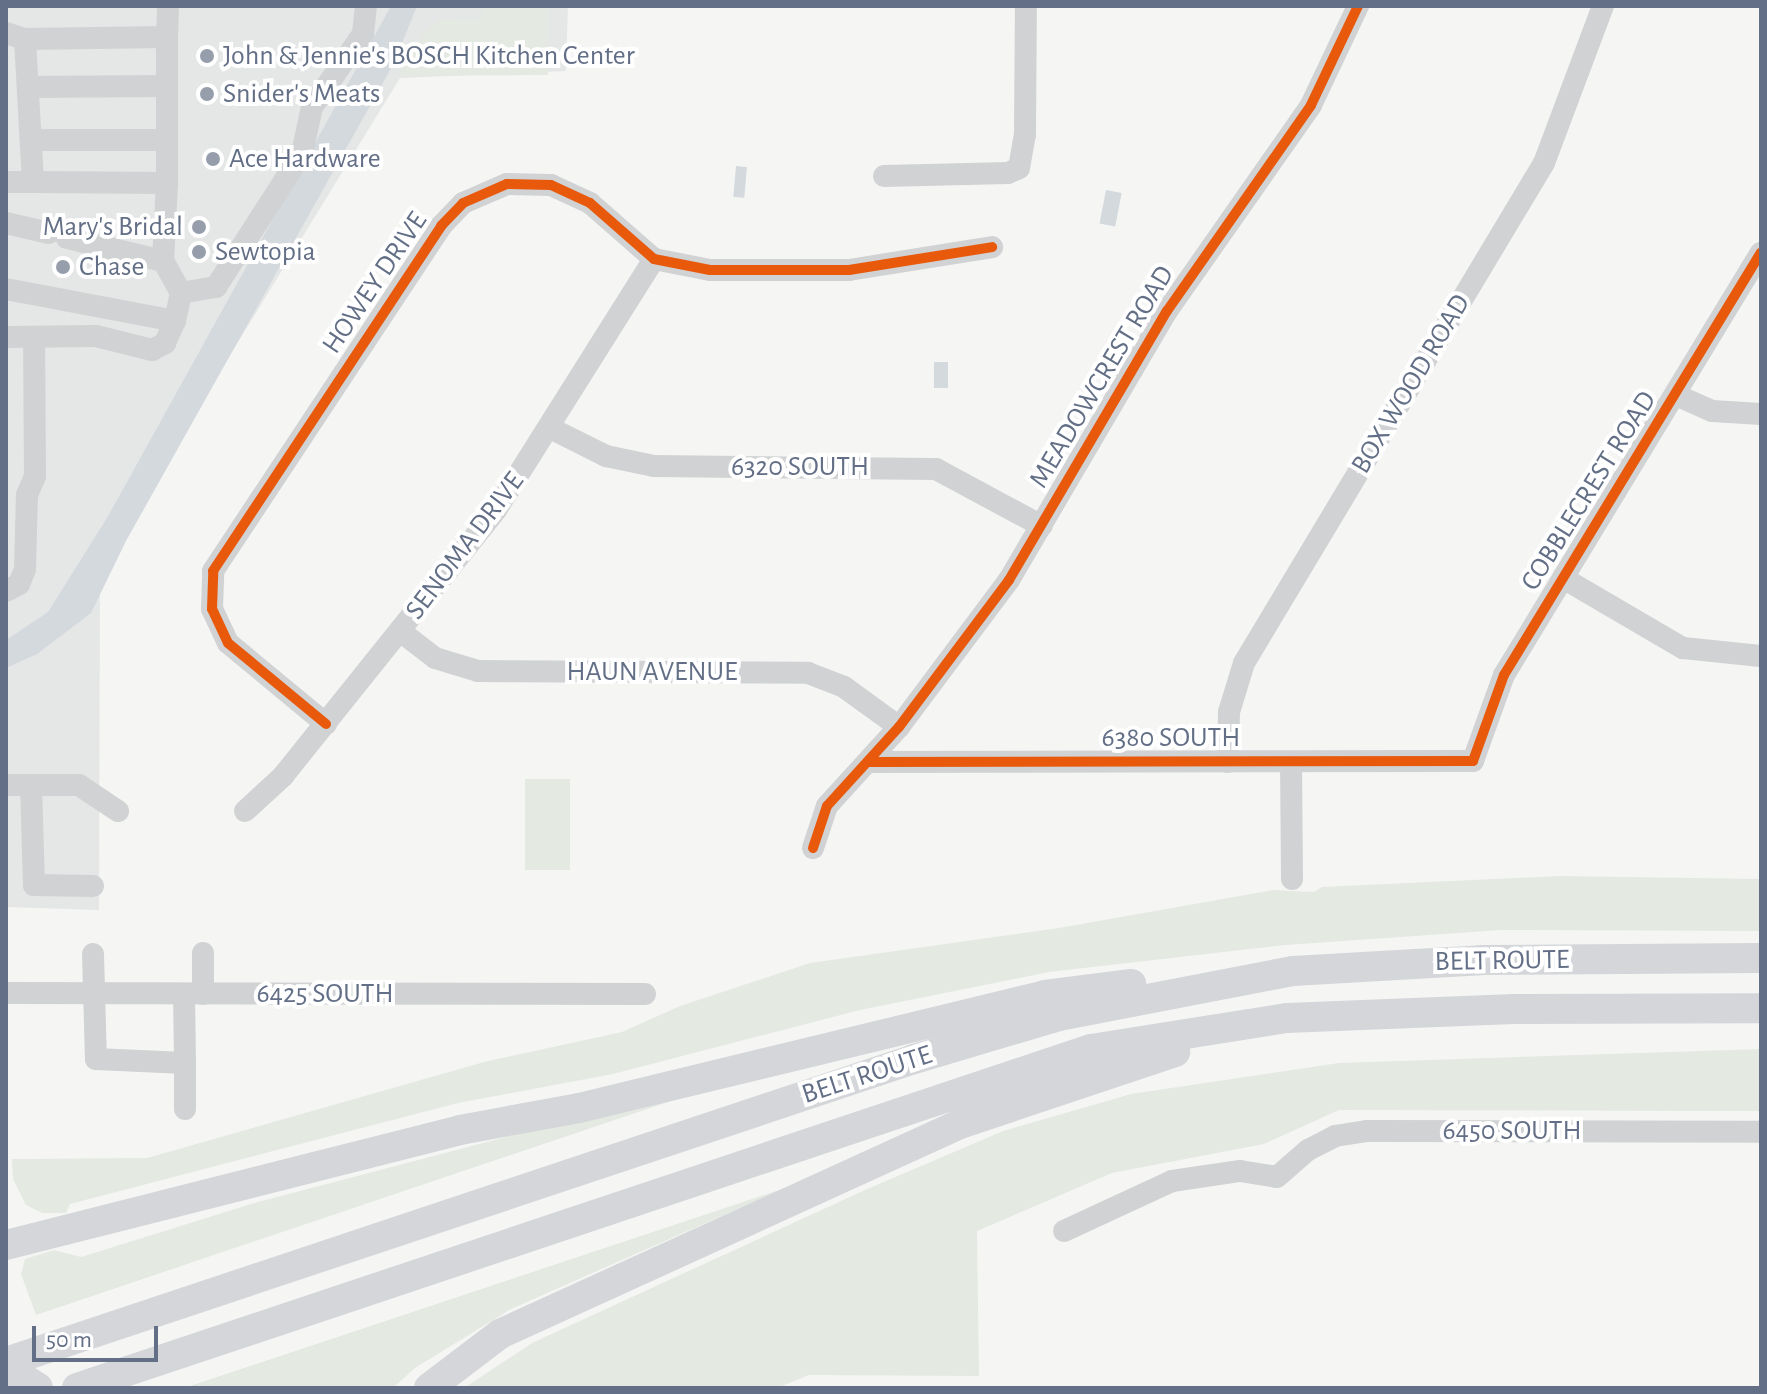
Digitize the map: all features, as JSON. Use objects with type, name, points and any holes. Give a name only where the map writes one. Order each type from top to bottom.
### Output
[{"type":"highway","name":"BELT ROUTE","points":[[6,1364],[914,1059],[1059,1016],[1293,971],[1481,960],[1761,958]]},
{"type":"highway","points":[[6,1245],[460,1130],[579,1108],[1045,995],[1210,974],[1293,971]]},
{"type":"highway","name":"BELT ROUTE","points":[[77,1388],[1091,1049],[1287,1018],[1514,1009],[1761,1008]]},
{"type":"highway","points":[[429,1388],[500,1334],[960,1124],[1080,1080],[1287,1018]]},
{"type":"highway","points":[[6,1364],[38,1388]]},
{"type":"street","points":[[6,337],[96,336],[152,350],[165,343],[175,321],[181,293],[163,261],[167,183],[168,6]]},
{"type":"street","points":[[181,293],[216,287],[302,153],[312,107],[363,34],[366,6]]},
{"type":"street","points":[[884,176],[1008,173],[1019,168],[1025,135],[1026,6]]},
{"type":"street","name":"MEADOWCREST ROAD","points":[[813,848],[822,814],[899,727],[983,618],[1042,526],[1186,281],[1311,105],[1358,6]]},
{"type":"street","name":"BOX WOOD ROAD","points":[[1228,762],[1231,701],[1251,649],[1539,171],[1603,6]]},
{"type":"street","points":[[33,182],[28,87],[12,30],[167,37]]},
{"type":"street","points":[[28,87],[167,86]]},
{"type":"street","points":[[31,140],[167,140]]},
{"type":"street","points":[[6,182],[167,183]]},
{"type":"street","name":"HOWEY DRIVE","points":[[326,724],[228,643],[212,609],[213,571],[441,226],[482,192],[537,183],[590,203],[654,259]]},
{"type":"street","points":[[6,223],[163,261]]},
{"type":"street","points":[[654,259],[710,270],[831,270],[992,247]]},
{"type":"street","name":"COBBLECREST ROAD","points":[[1473,761],[1493,696],[1761,253]]},
{"type":"street","name":"SENOMA DRIVE","points":[[245,811],[326,724],[496,510],[654,259]]},
{"type":"street","points":[[6,289],[175,321]]},
{"type":"street","points":[[6,591],[24,578],[16,523],[35,476],[34,337]]},
{"type":"street","points":[[1676,395],[1712,411],[1761,414]]},
{"type":"street","name":"6320 SOUTH","points":[[550,428],[606,456],[654,466],[936,469],[1042,526]]},
{"type":"street","points":[[1563,578],[1683,648],[1761,656]]},
{"type":"street","name":"HAUN AVENUE","points":[[400,631],[435,658],[478,671],[808,673],[844,687],[899,727]]},
{"type":"street","name":"6380 SOUTH","points":[[869,762],[1473,761]]},
{"type":"street","points":[[1291,762],[1292,879]]},
{"type":"street","points":[[6,785],[79,785],[118,811]]},
{"type":"street","points":[[31,785],[34,885],[93,886]]},
{"type":"street","points":[[185,1109],[185,1063],[203,953]]},
{"type":"street","points":[[93,954],[96,1059],[185,1063]]},
{"type":"street","name":"6425 SOUTH","points":[[6,993],[645,994]]},
{"type":"street","name":"6450 SOUTH","points":[[1064,1231],[1123,1200],[1172,1181],[1240,1171],[1277,1177],[1308,1150],[1335,1136],[1368,1131],[1761,1132]]},
{"type":"shaded area","points":[[6,6],[568,6],[566,71],[400,78],[100,567],[99,910],[6,907]]},
{"type":"shaded area","points":[[391,6],[417,6],[394,63],[126,541],[91,613],[37,654],[6,668],[6,640],[48,612],[107,518]]},
{"type":"shaded area","points":[[487,6],[547,6],[548,75],[398,76],[426,31],[440,20],[480,21]]},
{"type":"shaded area","points":[[736,166],[747,167],[744,198],[733,197]]},
{"type":"shaded area","points":[[1106,190],[1122,193],[1115,226],[1100,223]]},
{"type":"shaded area","points":[[934,362],[948,362],[948,388],[934,388]]},
{"type":"shaded area","points":[[525,779],[570,779],[570,870],[525,870]]},
{"type":"shaded area","points":[[1560,876],[1761,879],[1761,931],[1501,930],[1286,945],[1049,972],[860,1010],[613,1074],[458,1103],[70,1204],[66,1213],[42,1213],[26,1205],[13,1179],[12,1159],[147,1158],[484,1062],[622,1032],[680,1006],[810,963],[1059,928],[1273,890],[1314,892],[1322,887]]},
{"type":"shaded area","points":[[1761,1049],[1761,1111],[1339,1110],[1264,1144],[1112,1173],[977,1231],[979,1376],[809,1375],[777,1388],[464,1388],[532,1343],[865,1190],[1003,1131],[1131,1094],[1339,1063]]},
{"type":"shaded area","points":[[769,1068],[36,1315],[21,1274],[25,1259],[54,1250],[81,1257],[258,1202]]},
{"type":"shaded area","points":[[785,1188],[511,1309],[415,1368],[393,1388],[184,1388]]},
{"type":"cycle path","points":[[813,848],[827,806],[899,727],[1009,580],[1167,311],[1311,105],[1358,6]]},
{"type":"cycle path","points":[[326,724],[228,643],[212,609],[213,571],[441,226],[463,203],[507,184],[551,185],[590,203],[654,259],[710,270],[849,270],[992,247]]},
{"type":"cycle path","points":[[869,762],[1473,761],[1504,675],[1761,253]]},
{"type":"place","name":"John & Jennie's BOSCH Kitchen Center","points":[[207,56]]},
{"type":"place","name":"Snider's Meats","points":[[207,94]]},
{"type":"place","name":"Ace Hardware","points":[[213,159]]},
{"type":"place","name":"Mary's Bridal","points":[[199,227]]},
{"type":"place","name":"Sewtopia","points":[[199,252]]},
{"type":"place","name":"Chase","points":[[63,267]]}]
